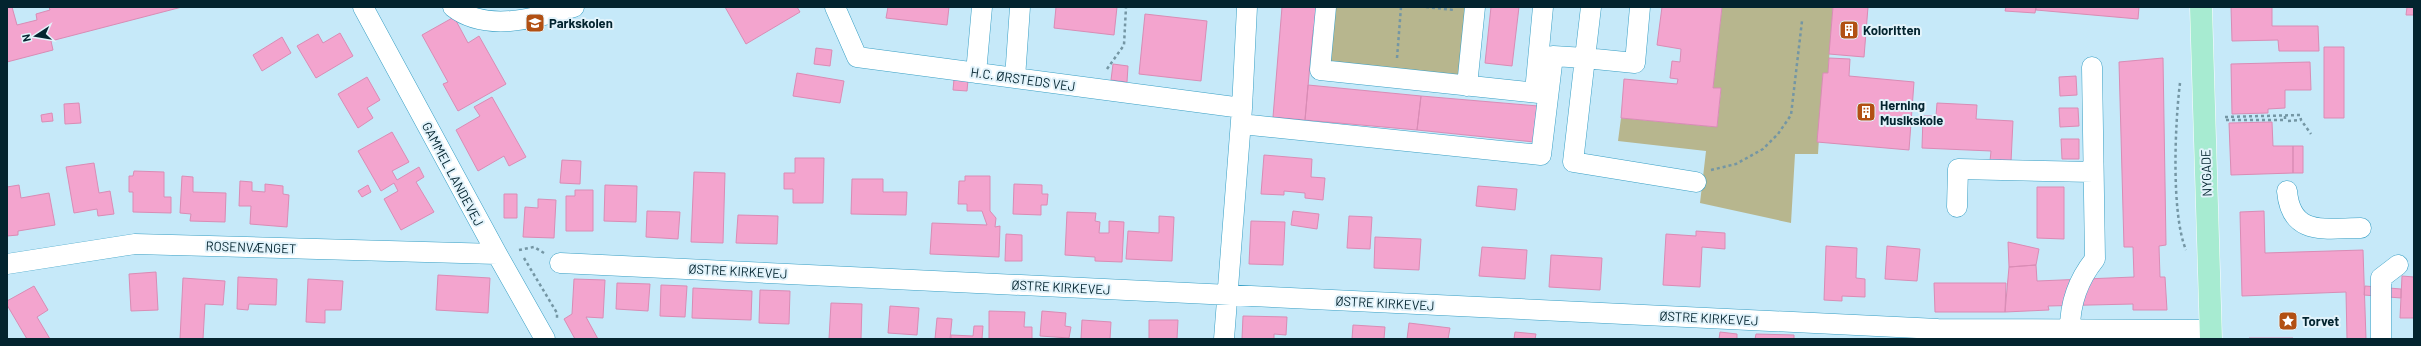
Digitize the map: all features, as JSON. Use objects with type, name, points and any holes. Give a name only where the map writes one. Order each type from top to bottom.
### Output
[{"type":"main road","name":"NYGADE","points":[[2201,7],[2211,334]]},
{"type":"street","name":"GAMMEL LANDEVEJ","points":[[363,7],[506,253],[545,339]]},
{"type":"street","points":[[452,7],[481,21],[538,18],[574,7]]},
{"type":"street","name":"H.C. ØRSTEDS VEJ","points":[[835,7],[857,57],[1103,90],[1242,116],[1540,155],[1542,93]]},
{"type":"street","points":[[976,73],[982,7]]},
{"type":"street","points":[[1015,78],[1020,7]]},
{"type":"street","points":[[1224,339],[1242,116],[1247,7]]},
{"type":"street","points":[[1326,7],[1320,70],[1542,93]]},
{"type":"street","points":[[1542,93],[1543,7]]},
{"type":"street","points":[[1591,7],[1573,162],[1696,182]]},
{"type":"street","points":[[1542,93],[1553,56],[1635,63],[1640,7]]},
{"type":"street","points":[[1467,86],[1475,10]]},
{"type":"street","points":[[2070,329],[2070,310],[2083,274],[2095,259],[2092,68]]},
{"type":"street","points":[[1957,207],[1958,169],[2093,172]]},
{"type":"street","points":[[2287,191],[2288,204],[2293,215],[2308,226],[2315,229],[2360,228]]},
{"type":"street","name":"ROSENVÆNGET","points":[[7,264],[135,244],[506,253]]},
{"type":"street","name":"ØSTRE KIRKEVEJ","points":[[560,262],[1930,328],[2070,329],[2211,334]]},
{"type":"street","points":[[2381,339],[2381,278],[2398,265]]},
{"type":"path","points":[[1103,90],[1107,67],[1124,45],[1126,7]]},
{"type":"path","points":[[1395,78],[1401,7]]},
{"type":"path","points":[[1426,7],[1475,10]]},
{"type":"path","points":[[1696,182],[1701,173],[1736,164],[1763,149],[1778,134],[1790,116],[1802,21]]},
{"type":"path","points":[[2229,121],[2285,120],[2285,115]]},
{"type":"path","points":[[2230,117],[2300,115],[2301,120],[2311,134]]},
{"type":"path","points":[[2288,121],[2301,120]]},
{"type":"path","points":[[506,253],[534,247],[560,262]]},
{"type":"green space","points":[[1326,7],[1475,7],[1467,86],[1320,70]]},
{"type":"green space","points":[[1722,7],[1833,7],[1828,73],[1823,73],[1818,154],[1795,154],[1791,223],[1700,203],[1706,151],[1618,141],[1621,118],[1717,127],[1721,89],[1713,88]]},
{"type":"building","points":[[7,7],[12,7],[17,25],[37,20],[36,14],[50,10],[49,7],[182,7],[51,41],[53,50],[7,62]]},
{"type":"building","points":[[725,7],[797,7],[800,12],[746,44]]},
{"type":"building","points":[[888,7],[949,7],[947,25],[886,18]]},
{"type":"building","points":[[1056,7],[1117,7],[1114,35],[1054,28]]},
{"type":"building","points":[[1282,7],[1321,7],[1319,30],[1313,30],[1305,120],[1273,117]]},
{"type":"building","points":[[1491,7],[1519,7],[1512,66],[1485,63]]},
{"type":"building","points":[[1662,7],[1722,7],[1713,88],[1721,88],[1717,127],[1621,118],[1624,79],[1677,84],[1678,79],[1670,78],[1672,61],[1680,62],[1681,49],[1657,45]]},
{"type":"building","name":"Koloritten","points":[[1833,7],[1868,7],[1864,57],[1829,54]]},
{"type":"building","points":[[2006,7],[2036,7],[2035,13],[2005,11]]},
{"type":"building","points":[[2036,7],[2139,7],[2138,19],[2036,10]]},
{"type":"building","points":[[2231,7],[2272,7],[2272,26],[2318,26],[2319,51],[2279,51],[2278,40],[2232,41]]},
{"type":"building","points":[[2407,7],[2414,7],[2414,15],[2406,15]]},
{"type":"building","points":[[1145,14],[1207,21],[1201,81],[1139,74]]},
{"type":"building","points":[[454,17],[468,43],[479,36],[506,84],[458,111],[443,84],[448,82],[422,35]]},
{"type":"building","points":[[340,33],[353,56],[316,78],[297,46],[318,34],[323,43]]},
{"type":"building","points":[[282,37],[291,53],[262,71],[253,55]]},
{"type":"building","points":[[2324,47],[2344,47],[2344,118],[2324,118]]},
{"type":"building","points":[[816,48],[832,50],[830,66],[814,64]]},
{"type":"building","name":"Herning Musikskole","points":[[1829,58],[1850,59],[1849,76],[1914,82],[1909,150],[1817,142],[1823,73],[1828,73]]},
{"type":"building","points":[[2163,58],[2166,245],[2159,246],[2160,277],[2165,277],[2167,310],[2133,310],[2133,304],[2048,306],[2049,310],[2005,312],[2009,267],[2036,265],[2037,281],[2134,277],[2133,247],[2124,247],[2119,62]]},
{"type":"building","points":[[2310,62],[2311,90],[2285,90],[2285,108],[2268,109],[2268,113],[2232,114],[2231,64]]},
{"type":"building","points":[[1113,64],[1128,66],[1127,82],[1111,80]]},
{"type":"building","points":[[797,73],[844,81],[840,103],[793,96]]},
{"type":"building","points":[[2076,76],[2077,95],[2060,96],[2059,77]]},
{"type":"building","points":[[367,77],[380,100],[367,108],[373,118],[358,128],[338,94]]},
{"type":"building","points":[[954,79],[968,80],[967,91],[953,90]]},
{"type":"building","points":[[1308,85],[1421,96],[1417,130],[1305,120]]},
{"type":"building","points":[[1421,96],[1538,106],[1534,142],[1417,130]]},
{"type":"building","points":[[492,97],[526,157],[509,166],[504,156],[478,171],[456,130],[480,116],[474,107]]},
{"type":"building","points":[[79,103],[81,123],[65,124],[64,104]]},
{"type":"building","points":[[1937,103],[1977,105],[1976,119],[2013,121],[2011,162],[1990,161],[1991,151],[1922,148],[1923,116],[1936,116]]},
{"type":"building","points":[[2059,108],[2078,108],[2079,126],[2060,127]]},
{"type":"building","points":[[52,113],[53,121],[42,122],[41,115]]},
{"type":"building","points":[[2272,122],[2273,146],[2293,146],[2293,173],[2231,175],[2229,123]]},
{"type":"building","points":[[392,132],[409,162],[392,171],[397,180],[419,167],[424,177],[416,182],[434,212],[401,230],[384,199],[398,191],[394,183],[381,191],[358,151]]},
{"type":"building","points":[[2061,139],[2079,139],[2079,159],[2062,159]]},
{"type":"building","points":[[2293,146],[2303,146],[2303,173],[2293,173]]},
{"type":"building","points":[[1264,155],[1312,159],[1311,177],[1325,178],[1323,200],[1305,198],[1305,193],[1284,191],[1284,195],[1261,194]]},
{"type":"building","points":[[795,158],[824,158],[823,203],[793,203],[793,189],[784,189],[784,173],[795,173]]},
{"type":"building","points":[[562,160],[581,161],[580,184],[560,183]]},
{"type":"building","points":[[94,163],[99,193],[110,191],[114,214],[98,216],[97,209],[74,213],[66,167]]},
{"type":"building","points":[[134,171],[164,172],[164,197],[171,197],[171,213],[133,212],[133,192],[129,192],[129,176],[133,176]]},
{"type":"building","points":[[694,172],[725,173],[723,243],[691,242]]},
{"type":"building","points":[[182,176],[193,177],[193,192],[226,193],[225,222],[190,221],[191,214],[180,213]]},
{"type":"building","points":[[965,176],[990,176],[990,211],[996,218],[995,227],[1000,226],[999,257],[930,254],[932,223],[987,225],[982,211],[967,211],[967,204],[958,204],[959,181],[965,181]]},
{"type":"building","points":[[852,179],[883,179],[883,192],[907,192],[906,215],[851,214]]},
{"type":"building","points":[[240,181],[252,182],[252,191],[265,192],[265,184],[283,186],[283,194],[289,195],[287,227],[250,224],[251,206],[239,206]]},
{"type":"building","points":[[1014,184],[1042,185],[1042,194],[1048,194],[1047,205],[1041,205],[1041,215],[1013,214]]},
{"type":"building","points":[[19,185],[21,198],[49,193],[55,225],[18,231],[18,235],[7,236],[7,187]]},
{"type":"building","points":[[368,185],[371,192],[362,197],[358,191]]},
{"type":"building","points":[[605,185],[637,186],[636,222],[604,221]]},
{"type":"building","points":[[1478,186],[1517,189],[1515,210],[1476,206]]},
{"type":"building","points":[[2037,187],[2064,187],[2064,239],[2037,238]]},
{"type":"building","points":[[575,190],[593,190],[593,231],[566,231],[566,196],[575,196]]},
{"type":"building","points":[[504,194],[517,194],[517,218],[504,218]]},
{"type":"building","points":[[538,199],[556,200],[554,238],[523,237],[525,207],[538,208]]},
{"type":"building","points":[[647,211],[680,212],[678,239],[646,237]]},
{"type":"building","points":[[1293,211],[1319,214],[1317,229],[1291,225]]},
{"type":"building","points":[[2264,211],[2265,253],[2363,250],[2366,339],[2347,339],[2346,292],[2242,296],[2240,212]]},
{"type":"building","points":[[1067,212],[1096,213],[1095,221],[1100,222],[1099,233],[1109,233],[1109,221],[1124,222],[1122,262],[1095,261],[1095,257],[1065,255]]},
{"type":"building","points":[[738,215],[778,216],[777,244],[736,243]]},
{"type":"building","points":[[1159,216],[1174,217],[1172,261],[1126,259],[1128,231],[1159,233]]},
{"type":"building","points":[[1349,216],[1372,217],[1370,249],[1347,248]]},
{"type":"building","points":[[1251,221],[1285,222],[1283,265],[1249,264]]},
{"type":"building","points":[[1696,231],[1725,233],[1725,249],[1702,247],[1700,287],[1663,285],[1666,234],[1696,236]]},
{"type":"building","points":[[1006,234],[1022,235],[1022,261],[1005,261]]},
{"type":"building","points":[[1375,237],[1421,239],[1419,270],[1374,268]]},
{"type":"building","points":[[2008,242],[2039,249],[2036,265],[2009,267]]},
{"type":"building","points":[[1826,246],[1857,248],[1856,278],[1865,279],[1865,297],[1842,296],[1842,301],[1824,300]]},
{"type":"building","points":[[1887,246],[1920,249],[1917,281],[1885,279]]},
{"type":"building","points":[[1482,247],[1527,250],[1525,279],[1479,276]]},
{"type":"building","points":[[1551,255],[1602,258],[1600,290],[1549,287]]},
{"type":"building","points":[[156,272],[158,310],[131,311],[129,274]]},
{"type":"building","points":[[438,275],[490,278],[488,313],[436,310]]},
{"type":"building","points":[[2402,276],[2414,277],[2414,318],[2400,318]]},
{"type":"building","points":[[238,277],[277,279],[276,305],[249,304],[248,310],[237,309]]},
{"type":"building","points":[[183,278],[225,281],[223,305],[205,304],[203,339],[180,339]]},
{"type":"building","points":[[308,279],[343,281],[341,310],[325,310],[325,323],[306,322]]},
{"type":"building","points":[[574,279],[605,280],[603,318],[586,317],[598,339],[575,339],[564,319],[572,314]]},
{"type":"building","points":[[617,283],[650,284],[648,311],[616,309]]},
{"type":"building","points":[[1934,283],[2006,283],[2005,312],[1935,312]]},
{"type":"building","points":[[661,285],[687,286],[685,317],[660,316]]},
{"type":"building","points":[[34,286],[48,310],[37,317],[50,339],[27,339],[7,305],[7,301]]},
{"type":"building","points":[[2365,286],[2401,289],[2401,298],[2364,295]]},
{"type":"building","points":[[693,288],[752,291],[751,320],[692,318]]},
{"type":"building","points":[[760,290],[790,291],[789,324],[759,323]]},
{"type":"building","points":[[831,303],[862,304],[861,339],[829,339]]},
{"type":"building","points":[[890,306],[919,308],[917,335],[888,333]]},
{"type":"building","points":[[989,311],[1025,312],[1024,327],[1032,327],[1032,339],[989,339]]},
{"type":"building","points":[[1042,311],[1066,313],[1065,326],[1071,327],[1069,338],[1040,336]]},
{"type":"building","points":[[1243,316],[1287,317],[1286,335],[1274,334],[1274,339],[1242,339]]},
{"type":"building","points":[[937,318],[952,319],[950,339],[935,339]]},
{"type":"building","points":[[1082,320],[1111,322],[1110,339],[1081,339]]},
{"type":"building","points":[[1149,320],[1178,320],[1177,339],[1149,339]]},
{"type":"building","points":[[1409,323],[1450,328],[1448,339],[1407,339]]},
{"type":"building","points":[[1353,325],[1385,327],[1384,339],[1352,339]]},
{"type":"building","points":[[974,326],[983,326],[982,339],[951,339],[951,335],[973,336]]},
{"type":"building","points":[[1515,332],[1536,334],[1535,339],[1514,339]]},
{"type":"building","points":[[1720,332],[1737,334],[1737,339],[1719,339]]},
{"type":"building","points":[[1756,334],[1794,335],[1794,339],[1755,339]]},
{"type":"building","points":[[2293,338],[2293,339],[2249,339]]},
{"type":"place","name":"Parkskolen","points":[[535,23]]},
{"type":"place","name":"Koloritten","points":[[1849,30]]},
{"type":"place","name":"Herning Musikskole","points":[[1866,112]]},
{"type":"place","name":"Torvet","points":[[2288,321]]}]
